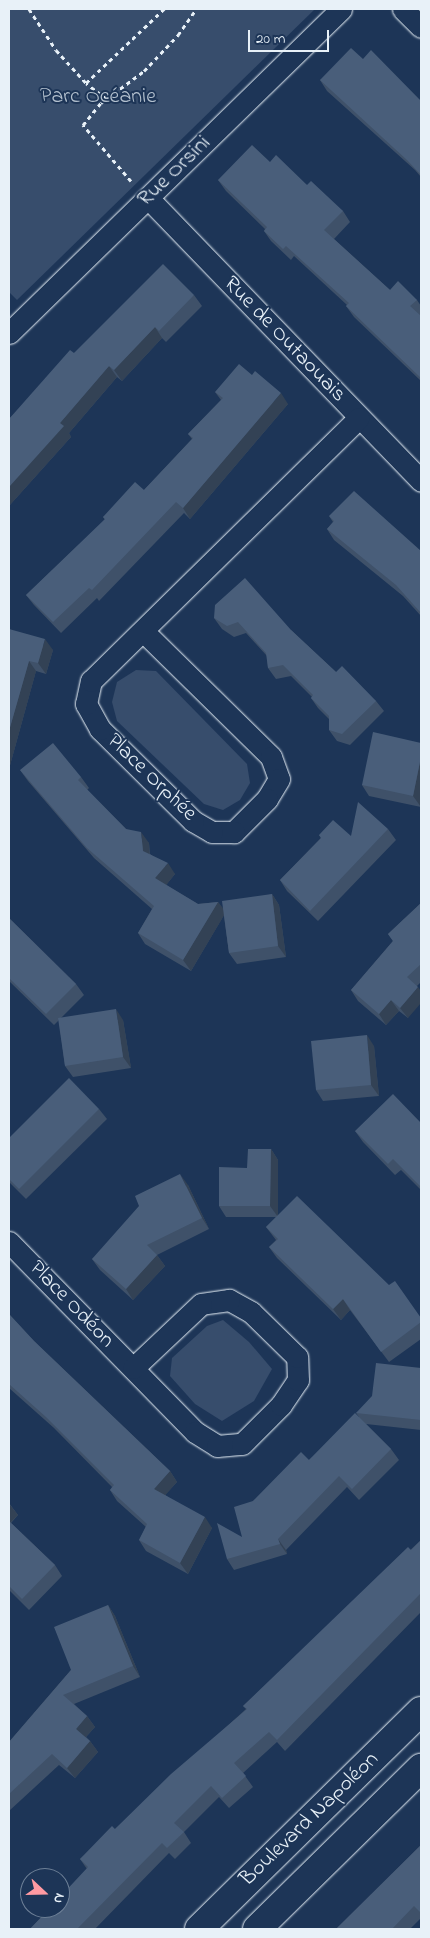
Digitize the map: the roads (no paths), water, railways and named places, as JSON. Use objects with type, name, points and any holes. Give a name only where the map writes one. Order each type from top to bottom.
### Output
[{"type":"street","name":"Rue Orsini","points":[[9,333],[341,9]]},
{"type":"street","points":[[403,9],[421,27]]},
{"type":"street","name":"Rue de Outaouais","points":[[148,198],[421,482]]},
{"type":"street","name":"Place Orphée","points":[[144,632],[271,757],[279,780],[267,799],[234,832],[212,832],[193,821],[100,729],[86,704],[91,682],[144,632],[359,418]]},
{"type":"street","name":"Place Odéon","points":[[9,1242],[195,1432],[217,1446],[242,1444],[281,1405],[298,1380],[297,1357],[251,1312],[229,1300],[201,1304],[133,1368]]},
{"type":"street","name":"Boulevard Napoléon","points":[[199,1929],[421,1711]]},
{"type":"street","name":"Boulevard Napoléon","points":[[257,1929],[421,1768]]},
{"type":"park label","name":"Parc Océanie","points":[[98,98]]}]
